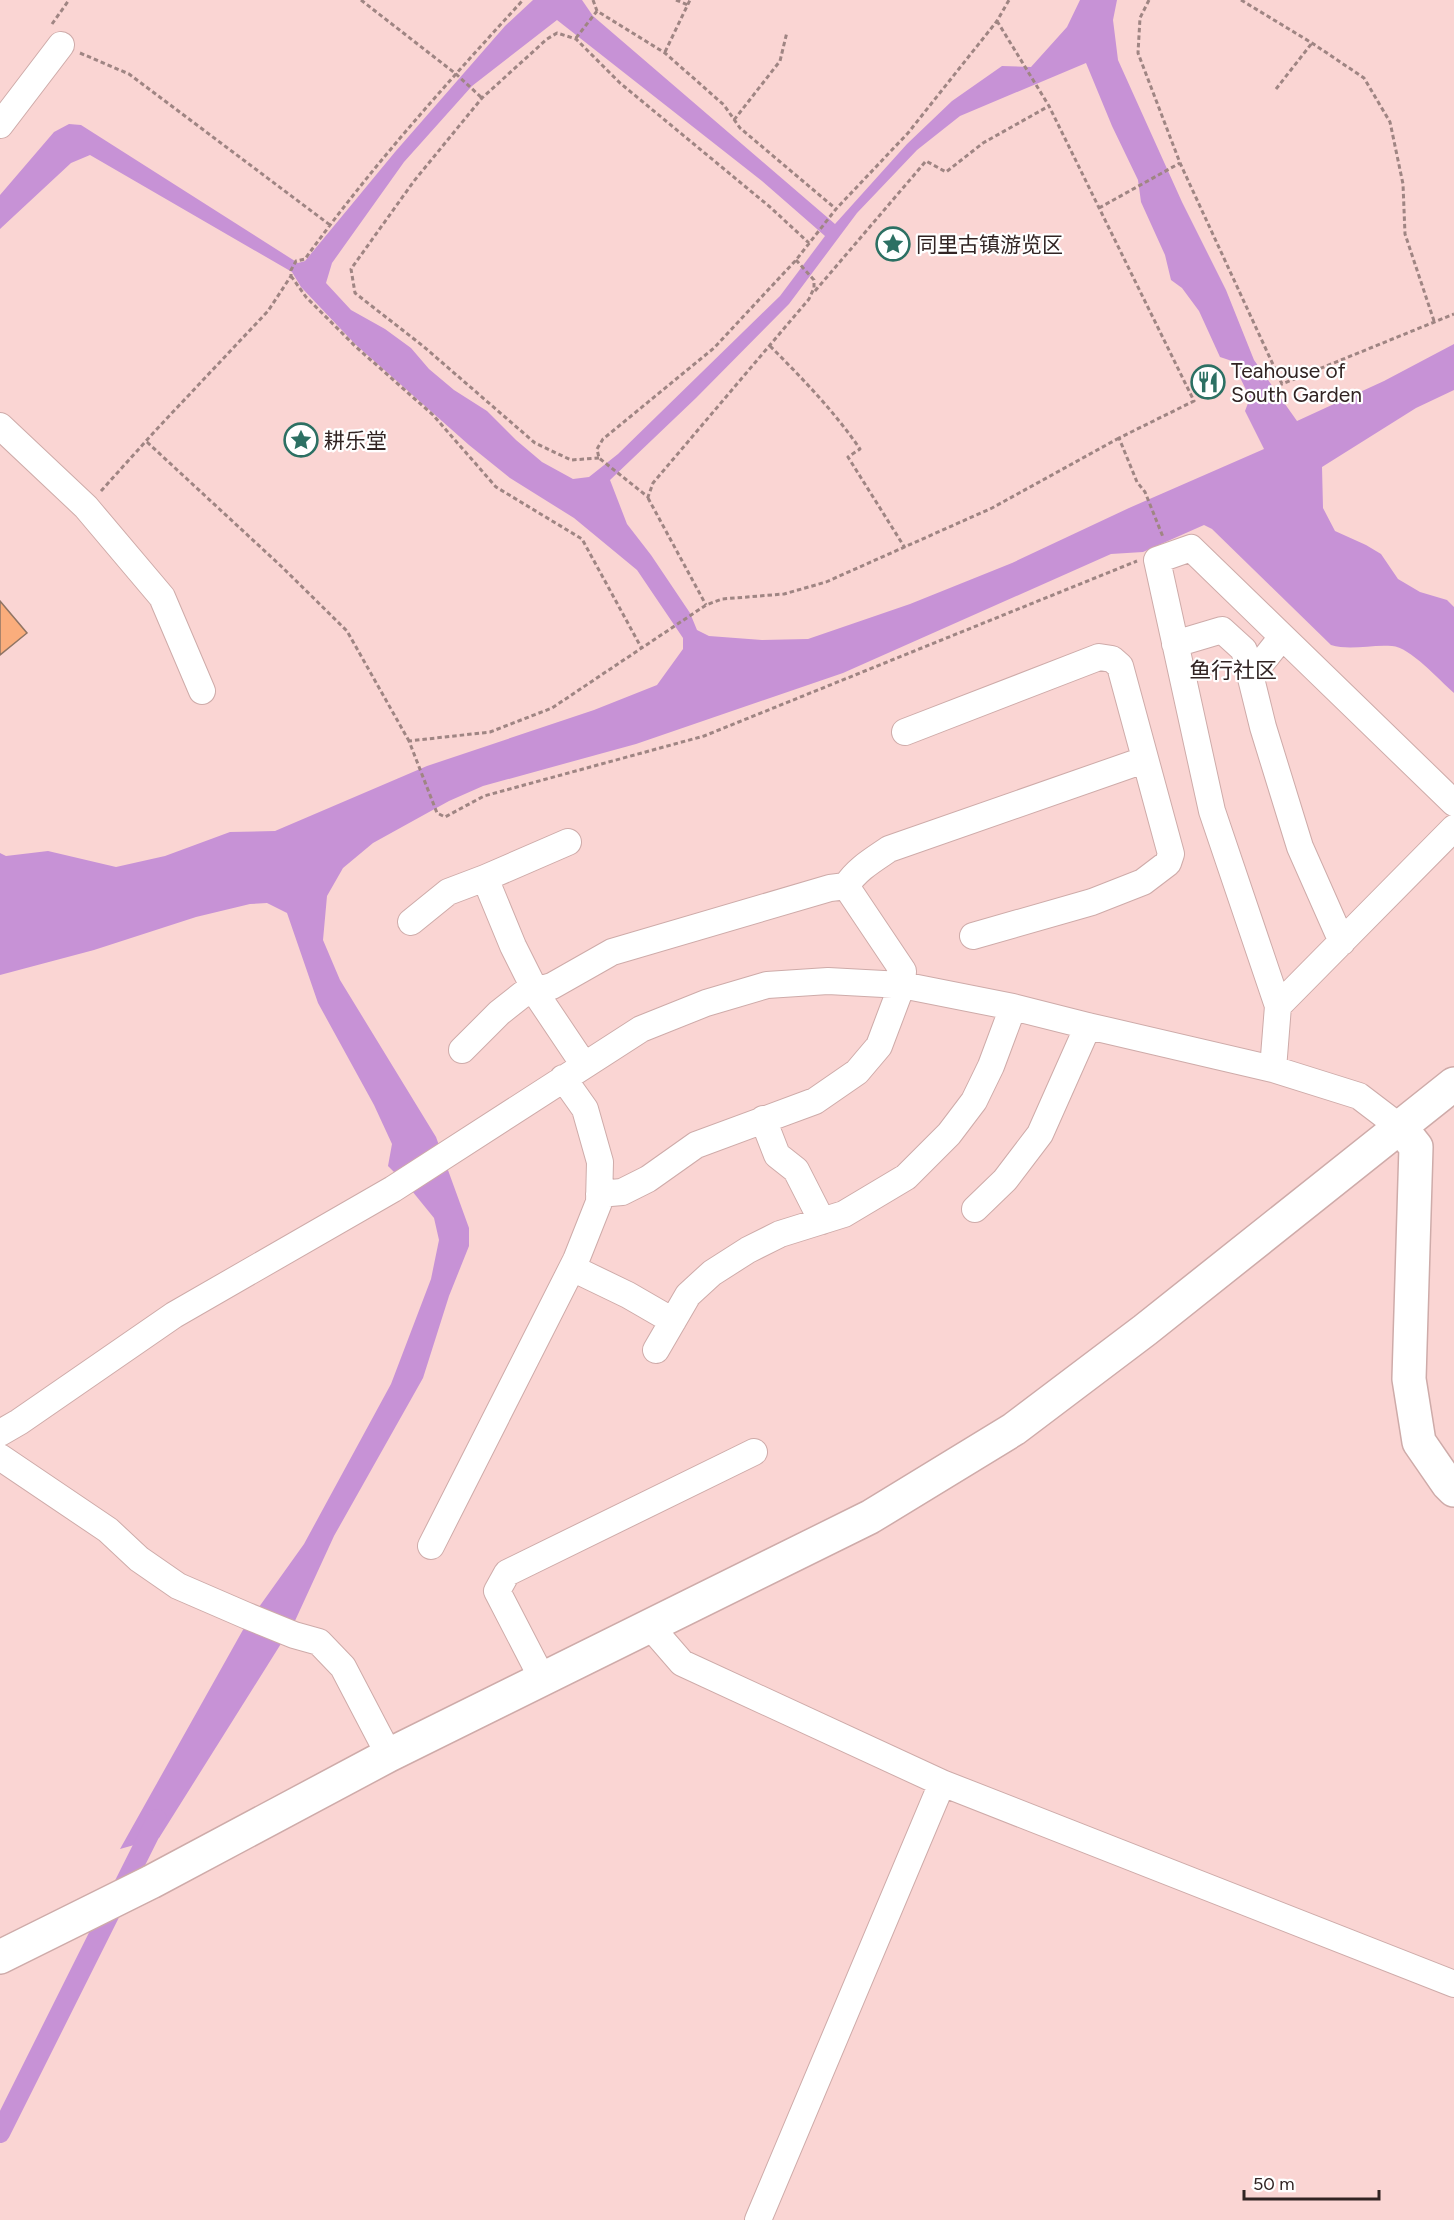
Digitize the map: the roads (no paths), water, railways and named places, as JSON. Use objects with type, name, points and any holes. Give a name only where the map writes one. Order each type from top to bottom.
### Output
[{"type":"main road","points":[[0,1957],[151,1882],[389,1755],[870,1517],[1014,1429],[1145,1330],[1454,1084]]},
{"type":"main road","points":[[1401,1128],[1416,1147],[1409,1378],[1419,1442],[1454,1490]]},
{"type":"street","points":[[0,125],[61,45]]},
{"type":"street","points":[[0,426],[86,507],[162,597],[202,691]]},
{"type":"street","points":[[1273,1070],[1278,1006],[1212,811],[1156,560],[1191,548],[1454,803]]},
{"type":"street","points":[[1175,644],[1222,630],[1244,650],[1263,727],[1300,847],[1342,942]]},
{"type":"street","points":[[1251,676],[1282,637]]},
{"type":"street","points":[[905,732],[1100,657],[1112,659],[1120,666],[1171,854],[1168,863],[1143,882],[1092,902],[973,936]]},
{"type":"street","points":[[846,886],[852,876],[889,849],[1144,760]]},
{"type":"street","points":[[1278,1006],[1454,828]]},
{"type":"street","points":[[411,922],[448,892],[568,842]]},
{"type":"street","points":[[431,1546],[572,1268],[599,1202],[600,1162],[573,1072],[513,946],[485,878]]},
{"type":"street","points":[[599,1194],[622,1192],[648,1179],[696,1145],[815,1101],[857,1072],[879,1046],[902,984],[903,971],[846,886]]},
{"type":"street","points":[[462,1050],[523,994],[552,986],[612,952],[830,888],[846,886]]},
{"type":"street","points":[[0,1433],[174,1316],[393,1189],[641,1029],[706,1003],[767,985],[828,981],[902,984],[1013,1006],[1273,1070],[1359,1096],[1401,1128]]},
{"type":"street","points":[[656,1350],[688,1295],[712,1273],[748,1250],[780,1234],[844,1214],[906,1177],[949,1134],[974,1101],[992,1066],[1013,1006]]},
{"type":"street","points":[[975,1209],[1005,1180],[1040,1134],[1088,1026]]},
{"type":"street","points":[[763,1119],[777,1155],[796,1170],[822,1221]]},
{"type":"street","points":[[572,1268],[628,1295],[673,1321]]},
{"type":"street","points":[[542,1678],[497,1591],[507,1574],[754,1452]]},
{"type":"street","points":[[0,1457],[108,1530],[139,1559],[178,1586],[294,1635],[320,1642],[343,1667],[389,1755]]},
{"type":"street","points":[[649,1625],[682,1663],[942,1783],[1454,1984]]},
{"type":"street","points":[[758,2220],[942,1783]]},
{"type":"waterway","points":[[0,2133],[157,1819]]},
{"type":"place","name":"同里古镇游览区","points":[[893,244]]},
{"type":"place","name":"Teahouse of South Garden","points":[[1208,382]]},
{"type":"place","name":"耕乐堂","points":[[301,440]]},
{"type":"district","name":"鱼行社区","points":[[1233,670]]}]
